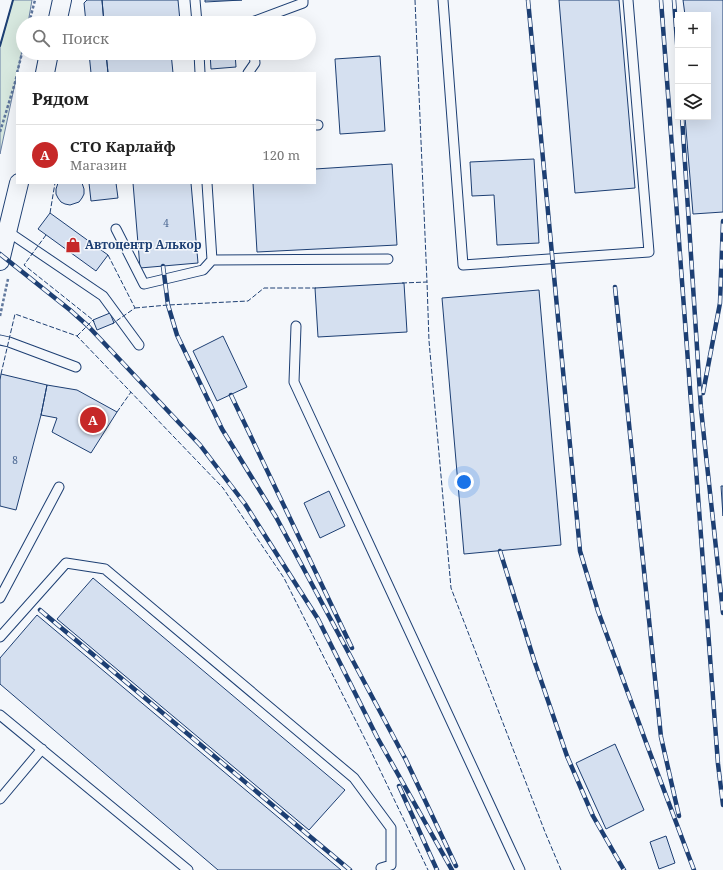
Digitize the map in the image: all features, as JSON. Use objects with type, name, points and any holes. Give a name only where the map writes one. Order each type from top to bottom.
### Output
[{"type":"street","points":[[58,16],[62,0]]},
{"type":"street","points":[[45,72],[48,60]]},
{"type":"street","points":[[0,261],[18,184]]},
{"type":"lane","points":[[195,0],[196,16]]},
{"type":"lane","points":[[269,16],[303,3],[303,0]]},
{"type":"lane","points":[[443,0],[463,265],[649,252],[628,0]]},
{"type":"lane","points":[[199,60],[200,72]]},
{"type":"lane","points":[[249,72],[255,63],[255,60]]},
{"type":"lane","points":[[116,230],[144,284],[204,270],[212,260],[207,184]]},
{"type":"lane","points":[[7,231],[102,296],[139,345]]},
{"type":"lane","points":[[212,260],[388,259]]},
{"type":"lane","points":[[296,326],[294,382],[520,870]]},
{"type":"lane","points":[[0,340],[76,367]]},
{"type":"lane","points":[[0,598],[59,487]]},
{"type":"lane","points":[[0,637],[66,563],[106,569],[354,778],[392,828],[390,864],[381,868]]},
{"type":"lane","points":[[0,715],[188,870]]},
{"type":"lane","points":[[0,799],[42,749]]},
{"type":"path","points":[[31,16],[35,0]]},
{"type":"path","points":[[17,72],[20,60]]},
{"type":"path","points":[[0,132],[16,78]]},
{"type":"path","points":[[0,316],[8,278]]},
{"type":"shaded area","points":[[13,0],[32,0],[29,16],[16,16],[16,60],[20,60],[17,72],[16,72],[16,79],[0,154],[0,46]]},
{"type":"building","points":[[87,0],[102,0],[103,16],[85,16],[84,3]]},
{"type":"building","points":[[102,0],[178,0],[180,16],[103,16]]},
{"type":"building","points":[[205,0],[242,0],[205,2]]},
{"type":"building","points":[[559,0],[619,0],[635,188],[575,193]]},
{"type":"building","points":[[683,0],[723,0],[723,212],[693,214],[685,120],[711,120],[711,12],[685,12]]},
{"type":"building","points":[[380,56],[385,131],[340,134],[335,59]]},
{"type":"building","points":[[90,60],[107,60],[108,72],[91,72]]},
{"type":"building","points":[[107,60],[172,60],[173,72],[108,72]]},
{"type":"building","points":[[210,60],[236,60],[236,67],[211,69]]},
{"type":"building","points":[[534,159],[539,243],[497,245],[494,195],[472,196],[470,162]]},
{"type":"building","points":[[392,164],[397,245],[257,252],[253,184],[316,184],[316,169]]},
{"type":"building","points":[[58,184],[82,184],[84,194],[79,202],[70,205],[61,202],[56,194]]},
{"type":"building","points":[[89,184],[116,184],[118,198],[91,201]]},
{"type":"building","points":[[133,184],[191,184],[198,263],[140,268]]},
{"type":"building","points":[[50,213],[108,255],[96,271],[38,229]]},
{"type":"building","points":[[404,283],[407,332],[318,337],[315,288]]},
{"type":"building","points":[[539,290],[561,545],[464,554],[442,298]]},
{"type":"building","points":[[110,313],[114,323],[97,330],[93,320]]},
{"type":"building","points":[[223,336],[247,387],[217,401],[193,351]]},
{"type":"building","points":[[1,374],[47,385],[41,415],[16,510],[0,506]]},
{"type":"building","points":[[47,385],[77,390],[117,412],[91,453],[52,432],[57,418],[41,415]]},
{"type":"building","points":[[721,486],[723,486],[723,516]]},
{"type":"building","points":[[329,491],[345,526],[320,538],[304,503]]},
{"type":"building","points":[[93,578],[345,790],[309,830],[57,619]]},
{"type":"building","points":[[37,615],[341,870],[218,870],[0,684],[0,658]]},
{"type":"building","points":[[615,744],[644,810],[606,829],[576,763]]},
{"type":"building","points":[[666,836],[675,863],[659,869],[650,842]]},
{"type":"railway","points":[[528,0],[580,551],[598,611],[694,870]]},
{"type":"railway","points":[[661,0],[718,764],[723,805]]},
{"type":"railway","points":[[674,0],[677,48]]},
{"type":"railway","points":[[682,120],[701,409],[723,613]]},
{"type":"railway","points":[[703,393],[720,303],[723,221]]},
{"type":"railway","points":[[0,254],[88,326],[200,445],[245,504],[318,619],[377,737],[452,870]]},
{"type":"railway","points":[[163,266],[168,305],[177,335],[222,429],[276,517],[407,762]]},
{"type":"railway","points":[[615,287],[661,737],[679,816]]},
{"type":"railway","points":[[231,395],[352,648]]},
{"type":"railway","points":[[500,551],[534,660],[567,756],[593,816],[624,870]]},
{"type":"railway","points":[[40,610],[350,870]]},
{"type":"railway","points":[[405,758],[456,866]]},
{"type":"railway","points":[[399,786],[437,870]]},
{"type":"fence","points":[[415,0],[427,282]]},
{"type":"fence","points":[[50,213],[55,184]]},
{"type":"fence","points":[[46,235],[24,265],[94,322]]},
{"type":"fence","points":[[108,255],[135,308],[112,324]]},
{"type":"fence","points":[[402,283],[427,282],[429,341],[451,588],[561,870]]},
{"type":"fence","points":[[135,308],[248,301],[264,288],[316,288]]},
{"type":"fence","points":[[1,374],[15,314],[77,336],[223,488],[284,578],[368,745],[428,870]]},
{"type":"fence","points":[[77,336],[93,320]]},
{"type":"fence","points":[[117,412],[131,392]]},
{"type":"wall","points":[[0,46],[13,0]]},
{"type":"place","name":"Автоцентр Алькор","points":[[73,245]]},
{"type":"place","name":"СТО Карлайф","points":[[93,420]]}]
